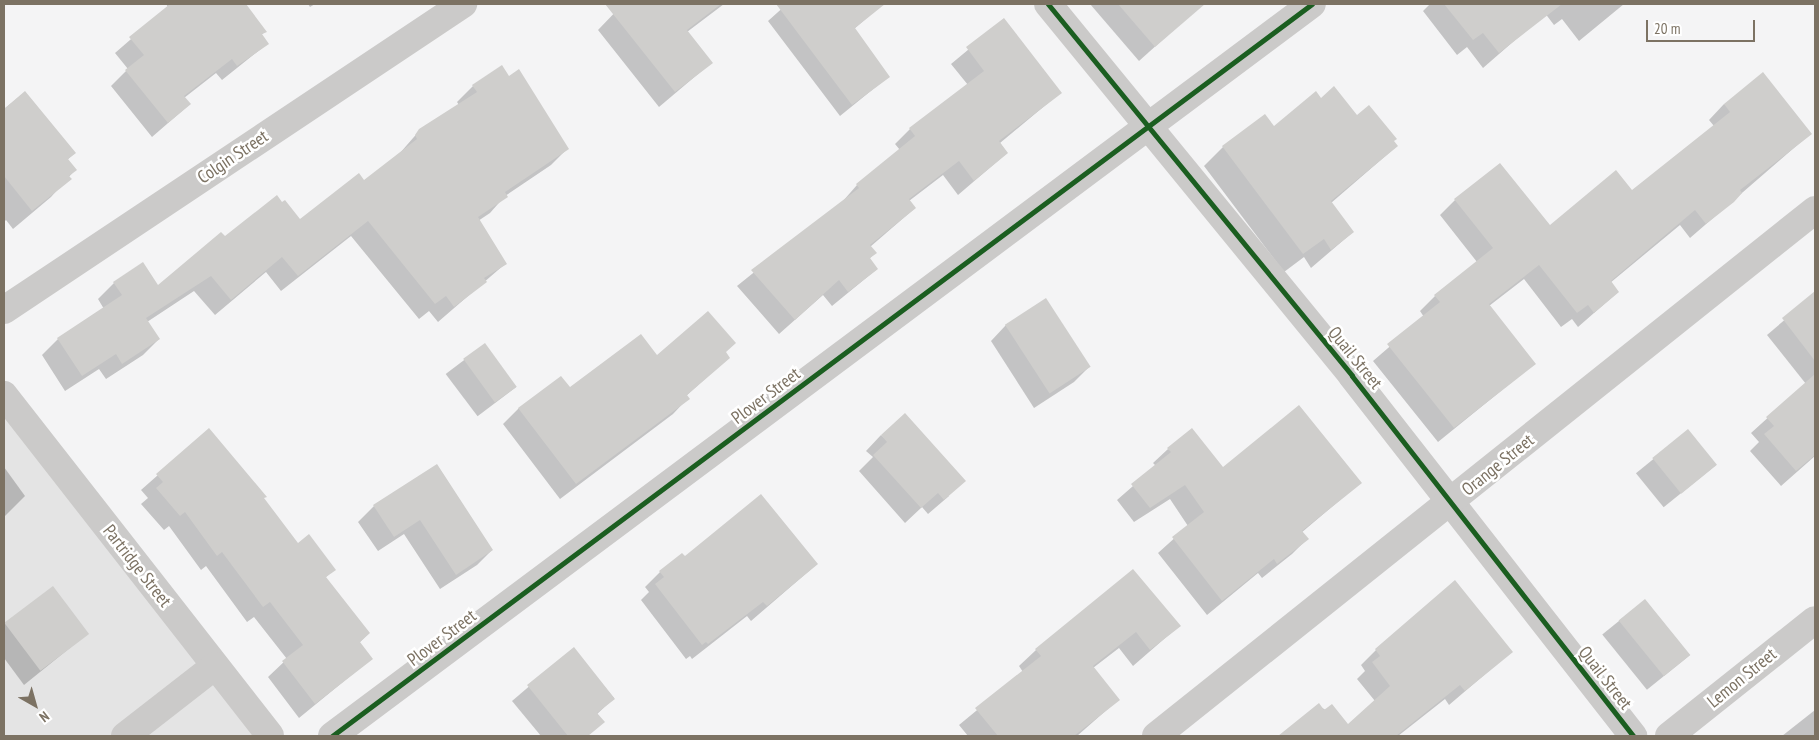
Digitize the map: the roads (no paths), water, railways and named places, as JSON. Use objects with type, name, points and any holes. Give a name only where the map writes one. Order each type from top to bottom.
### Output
[{"type":"street","name":"Colgin Street","points":[[4,310],[463,4]]},
{"type":"street","name":"Quail Street","points":[[1048,4],[1148,129],[1352,376],[1633,736]]},
{"type":"street","name":"Plover Street","points":[[332,736],[1148,129],[1312,4]]},
{"type":"street","name":"Orange Street","points":[[1156,736],[1451,503],[1815,210]]},
{"type":"street","name":"Partridge Street","points":[[4,395],[270,736]]},
{"type":"street","name":"Lemon Street","points":[[1669,736],[1815,620]]},
{"type":"street","points":[[125,736],[215,666]]}]
